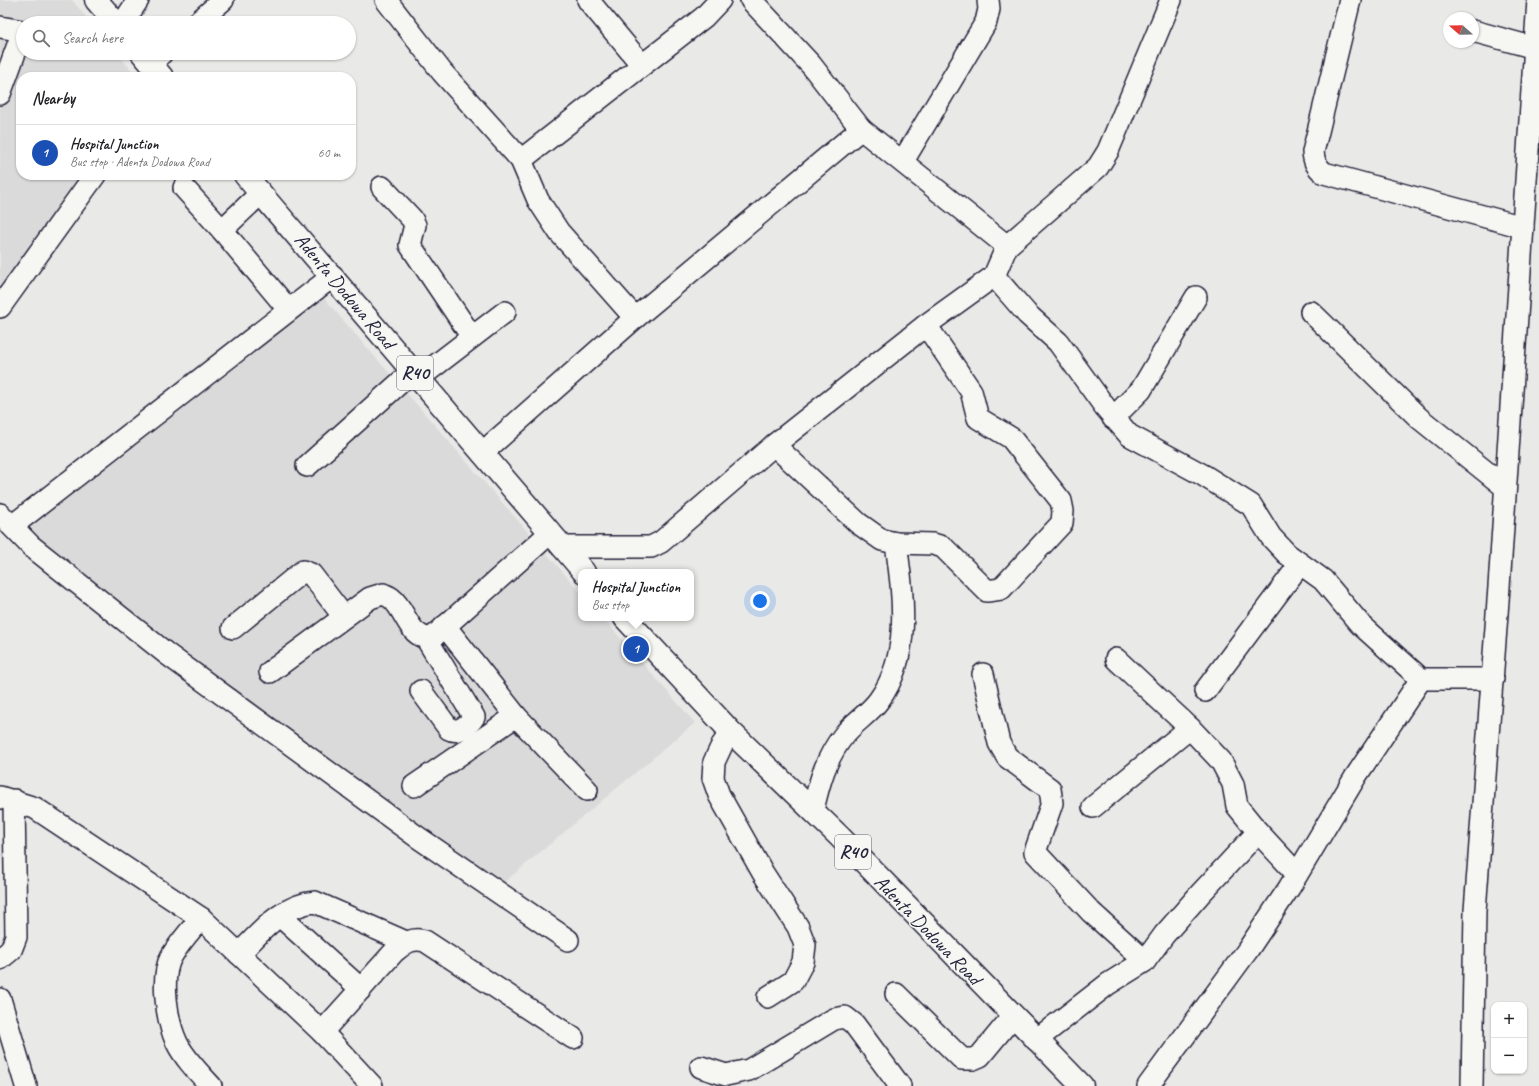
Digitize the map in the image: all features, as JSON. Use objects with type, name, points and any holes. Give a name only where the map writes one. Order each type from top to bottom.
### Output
[{"type":"main road","points":[[96,0],[110,16]]},
{"type":"main road","name":"Adenta Dodowa Road","points":[[249,180],[333,276],[581,569]]},
{"type":"main road","name":"Adenta Dodowa Road","points":[[628,621],[731,732],[813,810],[1012,1016],[1082,1086]]},
{"type":"street","points":[[128,16],[138,0]]},
{"type":"street","points":[[205,16],[223,0]]},
{"type":"street","points":[[386,0],[442,72],[521,160],[538,200],[559,232],[634,318]]},
{"type":"street","points":[[588,0],[642,65]]},
{"type":"street","points":[[521,160],[704,17],[720,0]]},
{"type":"street","points":[[751,0],[812,66],[861,129],[903,161],[1007,246]]},
{"type":"street","points":[[903,161],[986,22],[989,9],[988,0]]},
{"type":"street","points":[[270,672],[370,598],[383,594],[392,598],[417,634],[426,638],[432,638],[445,626],[556,540],[651,547],[672,533],[774,445],[926,325],[994,276],[1007,246],[1098,167],[1108,151],[1171,0]]},
{"type":"street","points":[[1350,0],[1313,152],[1314,161],[1317,167],[1324,173],[1523,227]]},
{"type":"street","points":[[1472,1086],[1475,911],[1493,679],[1523,227],[1533,156],[1535,48],[1538,2]]},
{"type":"street","points":[[0,27],[16,30]]},
{"type":"street","points":[[1479,33],[1535,48]]},
{"type":"street","points":[[0,94],[16,50]]},
{"type":"street","points":[[482,453],[634,318],[861,129]]},
{"type":"street","points":[[0,306],[91,180]]},
{"type":"street","points":[[184,188],[222,230],[288,309]]},
{"type":"street","points":[[382,188],[412,218],[415,225],[410,245],[472,337]]},
{"type":"street","points":[[222,230],[261,193]]},
{"type":"street","points":[[333,276],[6,520],[31,546],[167,654],[416,836],[568,940]]},
{"type":"street","points":[[994,276],[1027,314],[1066,352],[1114,418],[1129,435],[1245,500],[1251,505],[1271,537],[1287,554],[1323,580],[1360,624],[1422,679],[1493,679]]},
{"type":"street","points":[[1114,418],[1141,390],[1196,296]]},
{"type":"street","points":[[307,466],[416,374],[472,337],[505,312]]},
{"type":"street","points":[[1311,312],[1419,418],[1505,487]]},
{"type":"street","points":[[774,445],[858,523],[882,540],[896,543],[934,544],[943,547],[987,591],[1001,589],[1062,523],[1063,511],[1061,501],[1011,438],[978,418],[971,391],[926,325]]},
{"type":"street","points":[[813,810],[819,782],[828,758],[844,734],[878,701],[890,678],[900,650],[903,618],[902,588],[896,543]]},
{"type":"street","points":[[1206,691],[1300,564]]},
{"type":"street","points":[[233,628],[303,571],[311,574],[344,617]]},
{"type":"street","points":[[445,626],[516,716],[587,790]]},
{"type":"street","points":[[421,691],[449,730],[453,732],[458,731],[471,722],[474,717],[426,638]]},
{"type":"street","points":[[1116,659],[1190,728],[1221,761],[1233,784],[1237,806],[1258,832],[1297,874]]},
{"type":"street","points":[[983,674],[999,743],[1007,756],[1050,789],[1052,803],[1035,852],[1091,912],[1145,961]]},
{"type":"street","points":[[1148,1086],[1247,951],[1297,874],[1356,776],[1422,679]]},
{"type":"street","points":[[414,786],[516,716]]},
{"type":"street","points":[[1093,807],[1190,728]]},
{"type":"street","points":[[731,732],[722,745],[714,762],[714,778],[719,795],[763,873],[794,921],[805,945],[803,962],[793,981],[768,997]]},
{"type":"street","points":[[0,959],[11,950],[16,937],[7,798],[35,808],[201,918],[322,1032],[372,1086]]},
{"type":"street","points":[[1036,1040],[1108,984],[1145,961],[1164,935],[1189,906],[1258,832]]},
{"type":"street","points":[[239,954],[271,921],[303,903],[315,902],[406,942]]},
{"type":"street","points":[[280,916],[361,989]]},
{"type":"street","points":[[201,918],[171,957],[167,969],[165,993],[177,1042],[190,1062],[211,1086]]},
{"type":"street","points":[[322,1032],[394,952],[406,942],[416,939],[425,941],[573,1038]]},
{"type":"street","points":[[896,994],[962,1059],[973,1059],[980,1056],[1012,1016]]},
{"type":"street","points":[[0,999],[26,1086]]},
{"type":"street","points":[[700,1067],[726,1076],[750,1070],[834,1019],[846,1017],[854,1024],[900,1086]]},
{"type":"shaded area","points":[[0,0],[72,0],[85,16],[16,16],[16,60],[123,60],[133,72],[16,72],[16,180],[77,180],[0,288]]},
{"type":"shaded area","points":[[322,296],[578,590],[578,621],[606,621],[695,723],[502,884],[315,751],[39,540],[28,524]]},
{"type":"place","name":"Hospital Junction","points":[[636,649]]}]
